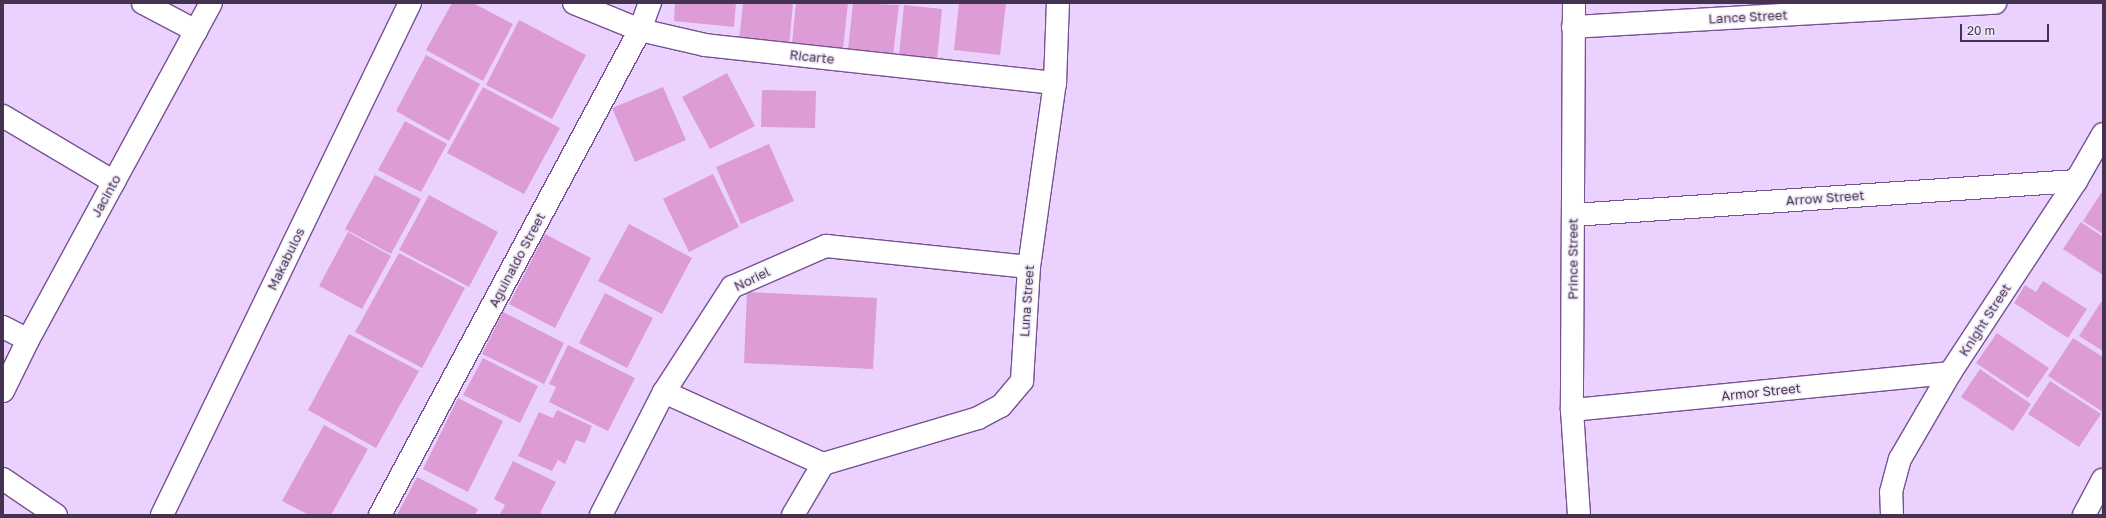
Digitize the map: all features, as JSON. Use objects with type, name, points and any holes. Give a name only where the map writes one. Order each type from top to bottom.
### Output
[{"type":"street","points":[[143,3],[196,31]]},
{"type":"street","name":"Jacinto","points":[[3,391],[28,340],[211,3]]},
{"type":"street","name":"Makabulos","points":[[162,515],[410,3]]},
{"type":"street","name":"Ricarte","points":[[574,3],[640,30],[705,45],[1056,83]]},
{"type":"street","name":"Aguinaldo Street","points":[[380,515],[640,30],[650,3]]},
{"type":"street","name":"Luna Street","points":[[823,464],[978,418],[1001,406],[1022,380],[1029,267],[1056,83],[1058,3]]},
{"type":"street","name":"Prince Street","points":[[1574,3],[1572,410],[1579,515]]},
{"type":"street","name":"Lance Street","points":[[1573,27],[1995,3]]},
{"type":"street","points":[[3,116],[114,182]]},
{"type":"street","name":"Knight Street","points":[[1892,515],[1891,492],[1900,459],[1950,373],[2076,180],[2103,134]]},
{"type":"street","name":"Arrow Street","points":[[1573,215],[2076,180]]},
{"type":"street","name":"Noriel","points":[[601,515],[664,392],[732,287],[826,246],[1029,267]]},
{"type":"street","points":[[3,327],[28,340]]},
{"type":"street","name":"Armor Street","points":[[1572,410],[1950,373]]},
{"type":"street","points":[[664,392],[823,464],[793,515]]},
{"type":"street","points":[[3,479],[56,515]]},
{"type":"street","points":[[2084,515],[2103,480]]},
{"type":"building","points":[[452,3],[473,3],[513,24],[483,81],[426,50]]},
{"type":"building","points":[[675,3],[736,3],[734,27],[674,21]]},
{"type":"building","points":[[743,3],[793,3],[789,47],[739,41]]},
{"type":"building","points":[[796,3],[848,3],[842,59],[791,53]]},
{"type":"building","points":[[853,3],[899,5],[892,64],[847,59]]},
{"type":"building","points":[[959,3],[1006,3],[1000,55],[954,50]]},
{"type":"building","points":[[904,5],[942,9],[937,60],[899,56]]},
{"type":"building","points":[[519,20],[586,55],[552,119],[486,85]]},
{"type":"building","points":[[426,55],[480,84],[449,141],[396,111]]},
{"type":"building","points":[[727,73],[755,126],[710,149],[682,97]]},
{"type":"building","points":[[483,87],[560,128],[524,194],[447,153]]},
{"type":"building","points":[[663,87],[686,140],[635,162],[612,108]]},
{"type":"building","points":[[762,90],[816,91],[815,128],[761,127]]},
{"type":"building","points":[[405,121],[447,144],[421,192],[378,170]]},
{"type":"building","points":[[769,144],[794,201],[741,224],[716,167]]},
{"type":"building","points":[[713,174],[739,227],[689,252],[663,199]]},
{"type":"building","points":[[375,175],[421,199],[391,254],[345,229]]},
{"type":"building","points":[[2101,193],[2103,194],[2103,234],[2083,221]]},
{"type":"building","points":[[429,195],[498,232],[469,287],[399,250]]},
{"type":"building","points":[[2081,222],[2103,237],[2103,275],[2063,249]]},
{"type":"building","points":[[629,224],[692,258],[662,314],[598,281]]},
{"type":"building","points":[[348,232],[391,256],[362,309],[319,286]]},
{"type":"building","points":[[545,234],[591,258],[555,328],[509,304]]},
{"type":"building","points":[[399,253],[465,288],[422,368],[355,332]]},
{"type":"building","points":[[2043,281],[2087,309],[2068,338],[2014,303],[2025,285],[2036,292]]},
{"type":"building","points":[[747,292],[877,298],[873,369],[744,363]]},
{"type":"building","points":[[605,293],[653,318],[627,368],[579,343]]},
{"type":"building","points":[[2101,302],[2103,302],[2103,351],[2079,336]]},
{"type":"building","points":[[503,312],[564,343],[544,384],[482,354]]},
{"type":"building","points":[[1997,333],[2049,368],[2028,398],[1976,363]]},
{"type":"building","points":[[349,334],[419,371],[376,448],[308,410]]},
{"type":"building","points":[[2073,338],[2103,357],[2103,412],[2048,376]]},
{"type":"building","points":[[568,345],[635,378],[608,431],[549,402],[556,387],[549,384]]},
{"type":"building","points":[[483,358],[538,386],[520,423],[463,395]]},
{"type":"building","points":[[1980,369],[2031,404],[2013,431],[1961,397]]},
{"type":"building","points":[[2050,381],[2101,414],[2079,447],[2028,414]]},
{"type":"building","points":[[458,398],[503,421],[468,492],[423,469]]},
{"type":"building","points":[[557,410],[592,426],[585,443],[576,440],[565,464],[558,460],[552,471],[518,456],[539,412],[553,418]]},
{"type":"building","points":[[324,425],[368,449],[331,515],[309,515],[282,501]]},
{"type":"building","points":[[513,461],[556,482],[540,513],[545,515],[500,514],[505,505],[494,499]]},
{"type":"building","points":[[417,477],[478,509],[475,515],[397,515]]}]
